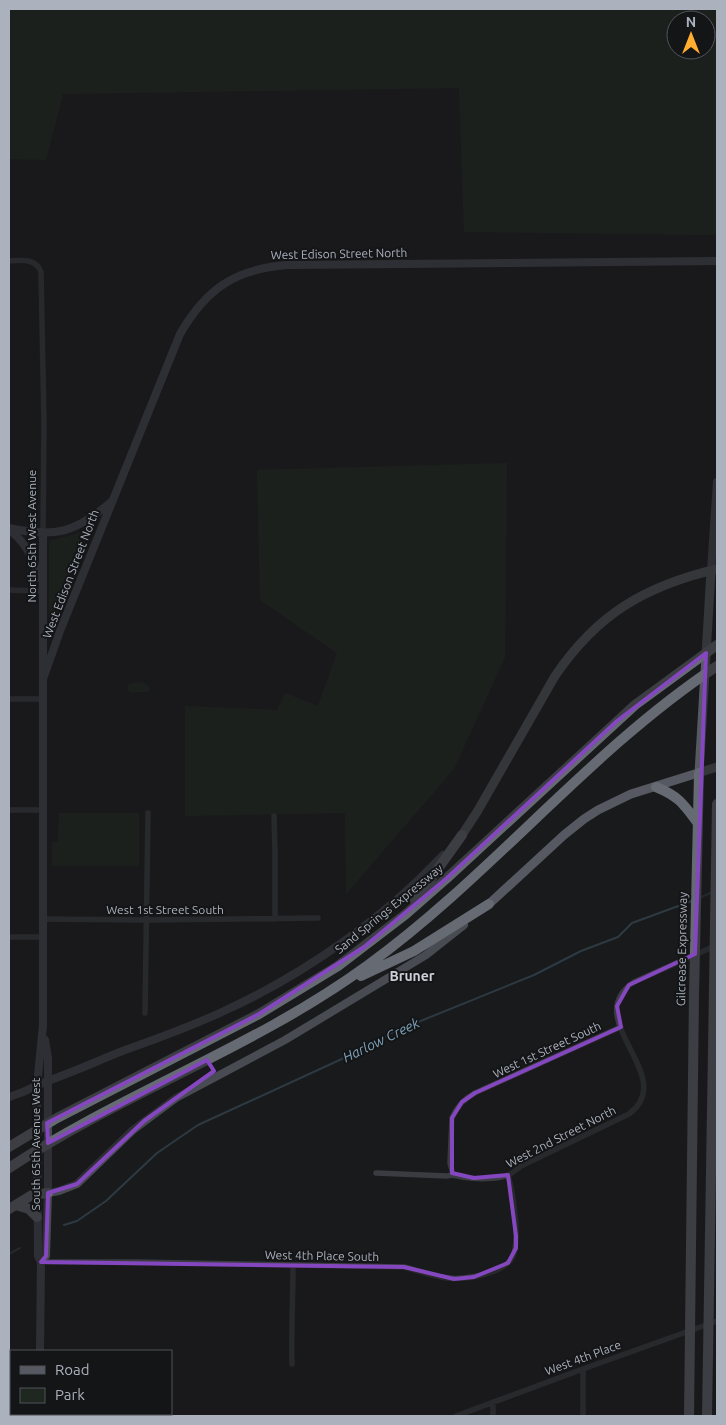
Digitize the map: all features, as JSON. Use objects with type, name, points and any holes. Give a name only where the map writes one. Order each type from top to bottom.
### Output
[{"type":"highway","name":"Sand Springs Expressway","points":[[9,1147],[57,1118],[284,1000],[364,948],[447,878],[623,716],[662,684],[717,645]]},
{"type":"highway","points":[[9,1168],[83,1123],[280,1022],[380,957],[425,921],[628,733],[678,693],[717,666]]},
{"type":"highway","name":"Gilcrease Expressway","points":[[689,1416],[694,994],[699,772]]},
{"type":"highway","points":[[656,787],[679,799],[697,822]]},
{"type":"highway","points":[[707,1416],[717,804]]},
{"type":"highway","points":[[406,914],[462,835]]},
{"type":"highway","points":[[333,989],[414,951],[489,904]]},
{"type":"highway","points":[[12,1207],[32,1194],[48,1193]]},
{"type":"highway","points":[[12,1207],[29,1208],[37,1217]]},
{"type":"main road","name":"Gilcrease Expressway","points":[[699,772],[711,585],[714,570]]},
{"type":"main road","points":[[462,835],[555,676],[566,659],[587,635],[625,605],[650,591],[714,570]]},
{"type":"main road","points":[[489,904],[584,819],[632,794],[717,767]]},
{"type":"street","name":"North 65th West Avenue","points":[[9,261],[26,260],[36,264],[40,268],[42,278],[41,324],[44,372],[43,810]]},
{"type":"street","name":"West Edison Street North","points":[[43,679],[112,500],[180,334],[205,299],[218,288],[238,276],[266,267],[287,265],[717,261]]},
{"type":"street","name":"Gilcrease Expressway","points":[[714,570],[717,482]]},
{"type":"street","points":[[9,529],[43,533],[64,531],[97,514],[112,500]]},
{"type":"street","points":[[9,529],[18,537],[32,558],[40,578],[42,591],[9,590]]},
{"type":"street","points":[[9,699],[43,699]]},
{"type":"street","points":[[9,810],[43,810]]},
{"type":"street","name":"South 65th Avenue West","points":[[40,1350],[41,1262],[38,1256],[37,1217],[37,1086],[43,1025],[43,810]]},
{"type":"street","points":[[145,1014],[148,813]]},
{"type":"street","points":[[274,816],[275,919]]},
{"type":"street","points":[[9,1097],[47,1080],[197,1023],[278,983],[362,928],[409,889],[462,835]]},
{"type":"street","points":[[48,1193],[60,1191],[77,1184],[133,1130],[176,1098],[285,1040],[426,955],[489,904]]},
{"type":"street","name":"West 1st Street South","points":[[42,919],[318,918]]},
{"type":"street","points":[[9,937],[42,937]]},
{"type":"street","name":"West 1st Street South","points":[[453,1174],[450,1163],[452,1118],[462,1102],[475,1093],[620,1027],[617,1006],[621,995],[629,986],[704,950],[717,946]]},
{"type":"street","name":"South 65th Avenue West","points":[[41,1262],[46,1256],[48,1193],[48,1058],[43,1025]]},
{"type":"street","name":"West 2nd Street North","points":[[376,1173],[447,1176],[453,1174],[474,1178],[508,1176],[521,1166],[629,1114],[639,1104],[644,1092],[644,1078],[620,1027]]},
{"type":"street","name":"West 4th Place South","points":[[41,1262],[404,1267],[441,1277],[474,1277],[492,1272],[508,1263],[513,1257],[516,1248],[516,1236],[511,1186],[508,1176]]},
{"type":"street","points":[[292,1364],[293,1265]]},
{"type":"street","name":"West 4th Place","points":[[456,1416],[717,1321]]},
{"type":"street","points":[[583,1369],[583,1416]]},
{"type":"street","points":[[493,1402],[493,1416]]},
{"type":"highlighted area","points":[[706,653],[695,954],[629,985],[617,1006],[621,1027],[475,1093],[462,1102],[452,1118],[452,1173],[474,1178],[508,1175],[516,1248],[508,1263],[474,1277],[454,1279],[404,1267],[41,1262],[46,1256],[48,1193],[77,1184],[144,1121],[214,1071],[207,1060],[48,1143],[47,1123],[259,1014],[364,947],[447,878],[617,721]]},
{"type":"green space","points":[[9,9],[717,9],[717,235],[464,232],[459,88],[63,94],[46,160],[9,159]]},
{"type":"green space","points":[[507,463],[505,657],[454,769],[346,894],[345,813],[185,816],[185,706],[277,710],[285,693],[318,706],[337,653],[260,600],[257,470]]},
{"type":"green space","points":[[83,532],[88,535],[89,541],[52,638],[49,638],[49,541]]},
{"type":"green space","points":[[140,682],[147,684],[150,689],[147,692],[130,692],[127,689],[129,684]]},
{"type":"green space","points":[[59,813],[139,813],[139,866],[52,866],[52,842],[58,842]]},
{"type":"waterway","name":"Harlow Creek","points":[[701,897],[713,892]]},
{"type":"waterway","name":"Harlow Creek","points":[[64,1225],[77,1221],[106,1201],[157,1153],[198,1125],[370,1046],[391,1033],[534,975],[581,951],[618,937],[632,923],[692,901]]},
{"type":"waterway","name":"Harlow Creek","points":[[9,1254],[20,1248]]},
{"type":"district","name":"Bruner","points":[[412,976]]}]
